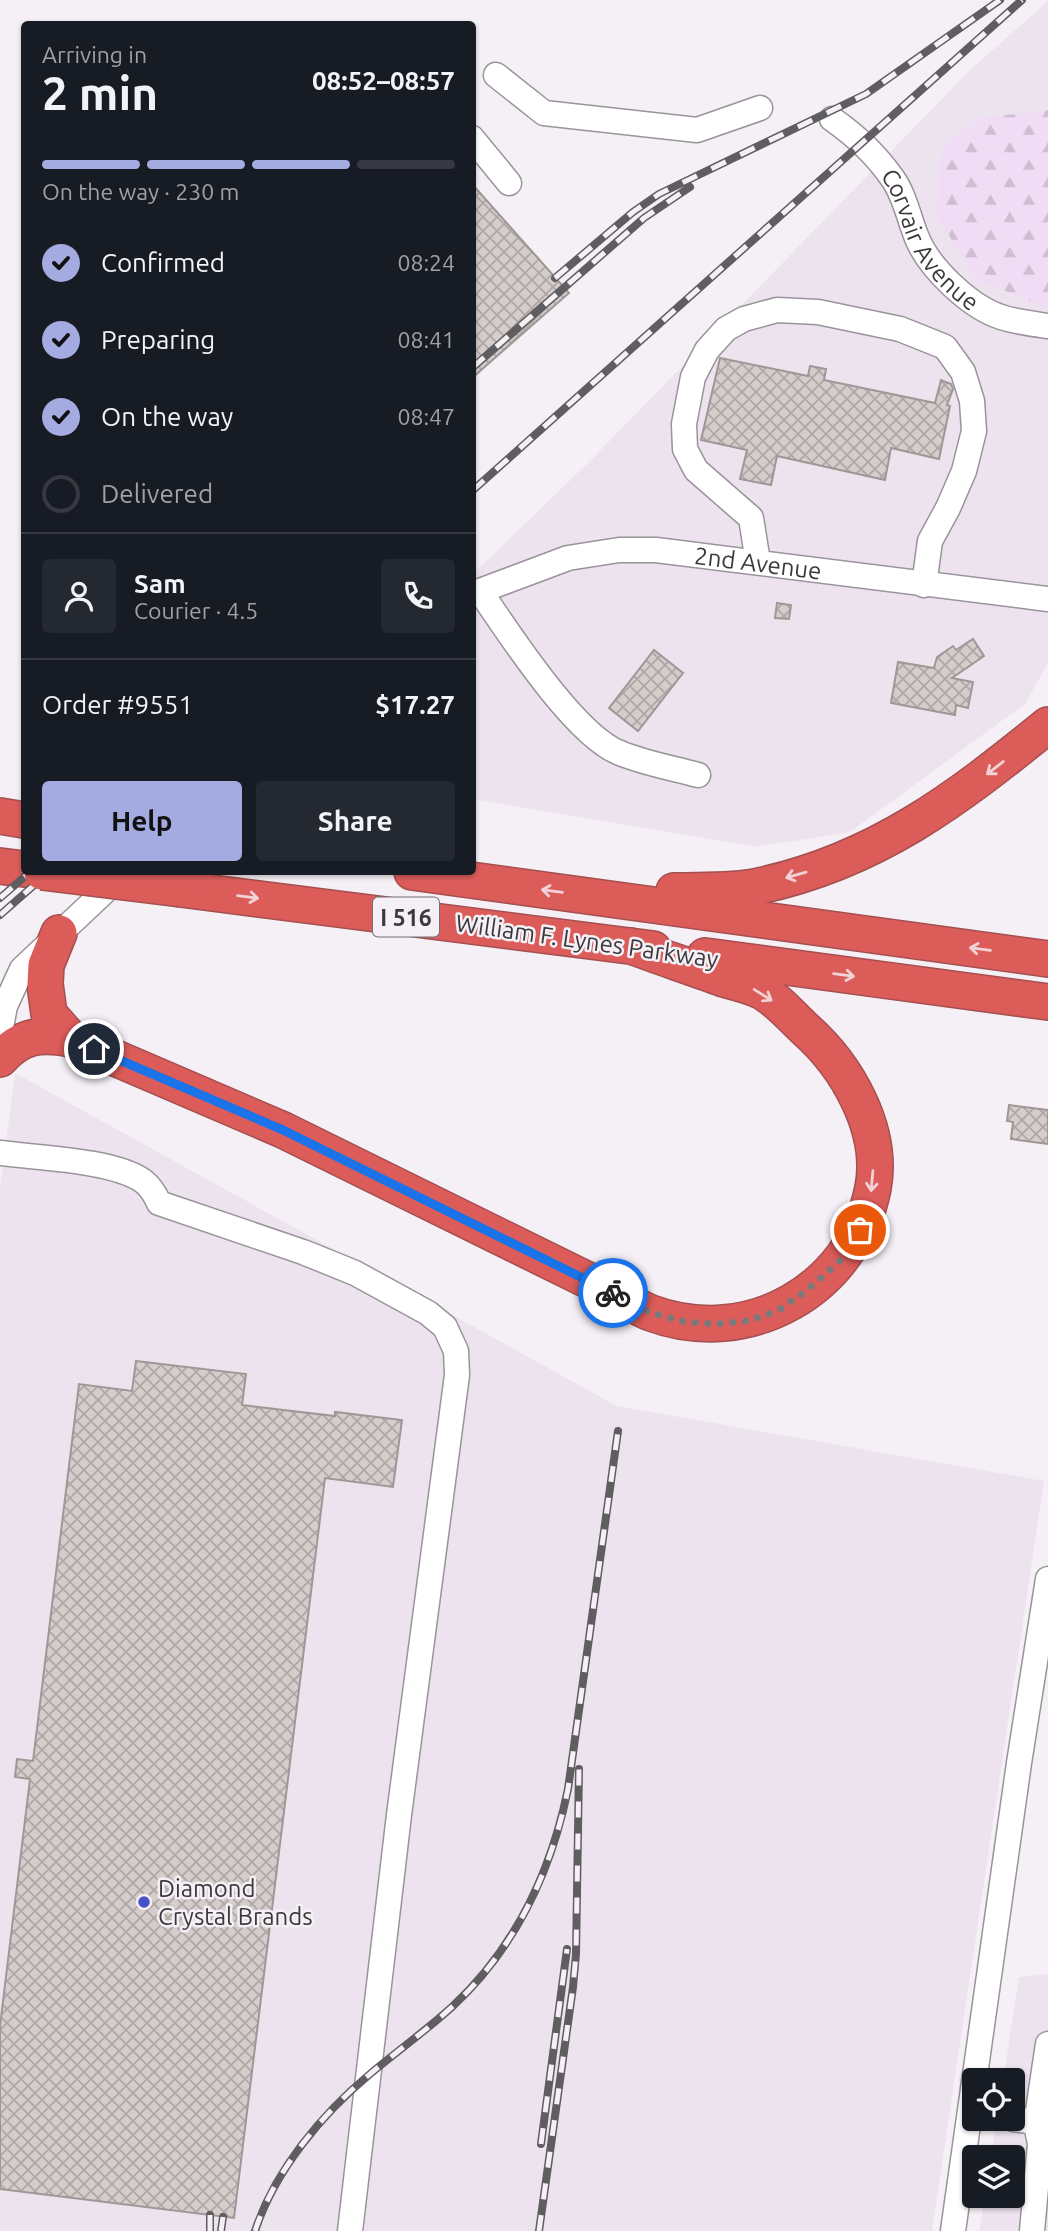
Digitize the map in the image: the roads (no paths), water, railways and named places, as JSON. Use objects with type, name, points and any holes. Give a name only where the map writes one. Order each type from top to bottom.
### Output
[{"type":"highway","points":[[608,898],[648,892],[757,886],[842,862],[902,832],[947,804],[1048,725]]},
{"type":"highway","points":[[0,866],[21,869]]},
{"type":"highway","name":"William F. Lynes Parkway","points":[[67,875],[1048,1002]]},
{"type":"highway","name":"William F. Lynes Parkway","points":[[435,875],[1048,958]]},
{"type":"highway","points":[[59,933],[46,965],[45,984],[49,1014],[71,1039]]},
{"type":"highway","points":[[0,1059],[10,1048],[46,1034],[71,1039],[283,1130],[649,1312],[685,1322],[714,1324],[748,1321],[777,1311],[806,1291],[838,1263],[860,1230],[873,1186],[873,1153],[865,1113],[847,1075],[818,1040],[762,992],[631,946]]},
{"type":"street","points":[[496,75],[544,113],[697,130],[760,108]]},
{"type":"street","name":"Corvair Avenue","points":[[832,119],[855,135],[893,178],[918,242],[937,270],[964,296],[999,317],[1048,326]]},
{"type":"street","points":[[476,143],[509,183]]},
{"type":"street","points":[[758,562],[751,518],[696,470],[685,449],[684,424],[693,377],[707,349],[726,329],[744,319],[777,310],[818,312],[900,329],[945,347],[963,372],[972,401],[974,431],[964,471],[930,541],[924,585]]},
{"type":"street","name":"2nd Avenue","points":[[476,593],[568,558],[619,550],[656,550],[1048,599]]},
{"type":"street","points":[[476,593],[583,728],[617,752],[698,775]]},
{"type":"street","points":[[0,1033],[5,1006],[22,969],[123,875]]},
{"type":"street","points":[[0,1153],[108,1167],[130,1174],[153,1190],[159,1203],[303,1252],[355,1273],[428,1313],[445,1327],[456,1351],[457,1375],[399,1815],[350,2231]]},
{"type":"street","points":[[979,2068],[1048,1585]]},
{"type":"street","points":[[1032,2231],[1040,2144],[1025,2122],[1048,2044]]},
{"type":"street","points":[[953,2231],[969,2131]]},
{"type":"railway","points":[[555,278],[633,212],[659,194],[866,94],[1000,0]]},
{"type":"railway","points":[[476,487],[1022,0]]},
{"type":"railway","points":[[476,365],[644,218],[690,187]]},
{"type":"railway","points":[[0,898],[27,875]]},
{"type":"railway","points":[[0,915],[46,875]]},
{"type":"railway","points":[[255,2231],[275,2186],[318,2125],[352,2090],[443,2015],[475,1983],[513,1933],[541,1879],[552,1850],[568,1789],[618,1431]]},
{"type":"railway","points":[[539,2231],[576,1954],[579,1769]]},
{"type":"railway","points":[[541,2144],[567,1949]]},
{"type":"railway","points":[[210,2215],[210,2231]]},
{"type":"railway","points":[[221,2231],[223,2217]]},
{"type":"place","name":"Diamond Crystal Brands","points":[[144,1902]]}]
